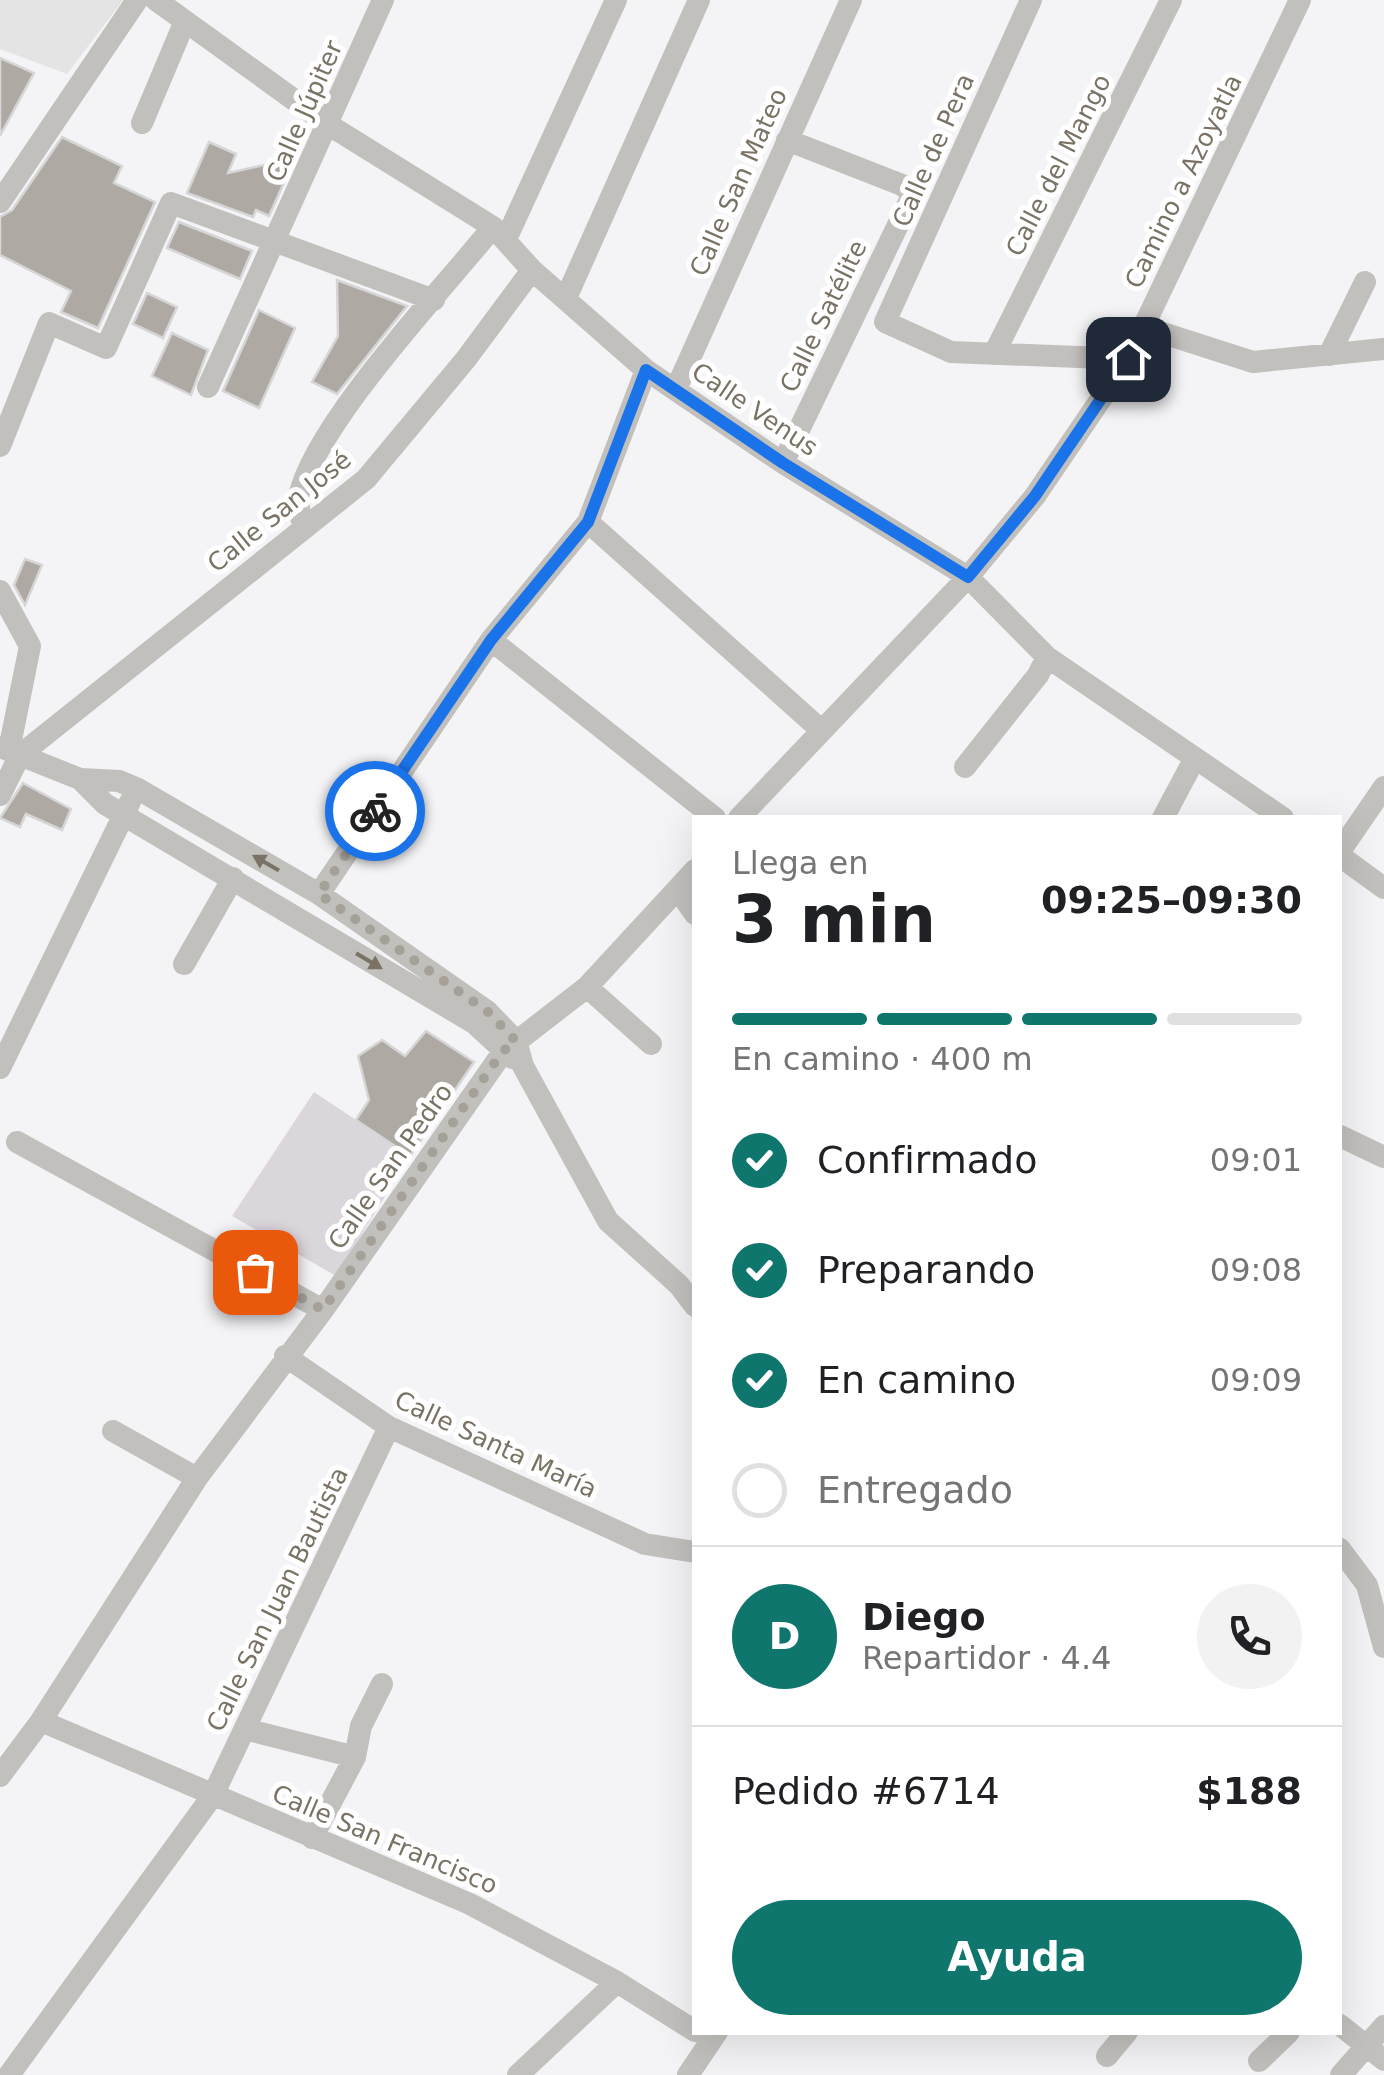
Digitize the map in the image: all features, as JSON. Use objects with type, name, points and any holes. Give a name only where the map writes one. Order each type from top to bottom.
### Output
[{"type":"street","points":[[0,202],[137,0]]},
{"type":"street","name":"Calle Venus","points":[[156,0],[329,125],[500,232],[532,270],[646,370],[783,463],[968,577],[1047,657],[1279,815]]},
{"type":"street","name":"Calle Júpiter","points":[[208,387],[383,0]]},
{"type":"street","points":[[304,527],[298,507],[300,492],[339,417],[434,300],[500,232],[616,0]]},
{"type":"street","points":[[566,298],[699,0]]},
{"type":"street","name":"Calle San Mateo","points":[[677,388],[851,0]]},
{"type":"street","name":"Calle de Pera","points":[[994,354],[952,352],[885,322],[1031,0]]},
{"type":"street","name":"Calle del Mango","points":[[994,354],[1171,0]]},
{"type":"street","name":"Camino a Azoyatla","points":[[968,577],[1035,496],[1128,359],[1300,0]]},
{"type":"street","points":[[142,123],[185,21]]},
{"type":"street","name":"Calle Satélite","points":[[783,463],[911,192],[787,140]]},
{"type":"street","points":[[0,446],[48,322],[106,348],[170,203],[434,300]]},
{"type":"street","name":"Calle San José","points":[[10,750],[366,479],[466,359],[532,270]]},
{"type":"street","points":[[1328,355],[1365,282]]},
{"type":"street","points":[[1144,327],[1253,362],[1384,348]]},
{"type":"street","points":[[994,354],[1128,359]]},
{"type":"street","points":[[319,894],[491,640],[588,522],[646,370]]},
{"type":"street","points":[[588,522],[821,730]]},
{"type":"street","points":[[745,815],[968,577]]},
{"type":"street","points":[[0,590],[30,646],[0,795]]},
{"type":"street","points":[[491,640],[711,815]]},
{"type":"street","points":[[965,767],[1038,675],[1047,657]]},
{"type":"street","points":[[10,750],[80,779],[119,781],[138,789],[319,894],[487,1011],[608,1221],[687,1277]]},
{"type":"street","points":[[1165,815],[1196,758]]},
{"type":"street","points":[[80,779],[105,804],[509,1046]]},
{"type":"street","points":[[1342,851],[1384,787]]},
{"type":"street","points":[[0,1068],[138,789]]},
{"type":"street","points":[[1342,856],[1384,888]]},
{"type":"street","name":"Calle San Pedro","points":[[0,1776],[41,1722],[197,1478],[323,1310],[509,1046],[587,986],[692,874]]},
{"type":"street","points":[[184,964],[232,878]]},
{"type":"street","points":[[678,890],[692,910]]},
{"type":"street","points":[[587,986],[651,1044]]},
{"type":"street","points":[[1342,1137],[1384,1157]]},
{"type":"street","points":[[17,1142],[323,1310]]},
{"type":"street","name":"Calle Santa María","points":[[285,1356],[390,1427],[644,1544],[692,1552]]},
{"type":"street","name":"Calle San Juan Bautista","points":[[10,2075],[213,1795],[390,1427]]},
{"type":"street","points":[[113,1431],[197,1478]]},
{"type":"street","points":[[1342,1551],[1367,1585],[1384,1647]]},
{"type":"street","points":[[312,1838],[355,1757],[360,1726],[382,1684]]},
{"type":"street","name":"Calle San Francisco","points":[[41,1722],[470,1904],[692,2026]]},
{"type":"street","points":[[245,1729],[355,1757]]},
{"type":"street","points":[[518,2075],[617,1982]]},
{"type":"street","points":[[1341,2075],[1375,2054],[1384,2026]]},
{"type":"street","points":[[1342,2027],[1375,2054]]},
{"type":"street","points":[[688,2075],[706,2035]]},
{"type":"street","points":[[1107,2056],[1124,2035]]},
{"type":"street","points":[[1258,2061],[1286,2035]]},
{"type":"shaded area","points":[[0,0],[123,0],[67,74],[0,49]]},
{"type":"shaded area","points":[[314,1092],[410,1156],[336,1276],[232,1216]]},
{"type":"building","points":[[0,58],[34,73],[0,136]]},
{"type":"building","points":[[62,137],[122,166],[114,183],[155,202],[98,328],[61,312],[71,291],[0,255],[0,217],[12,210]]},
{"type":"building","points":[[209,142],[236,154],[228,173],[295,158],[269,216],[256,210],[253,217],[187,193]]},
{"type":"building","points":[[179,222],[252,251],[240,279],[167,248]]},
{"type":"building","points":[[337,280],[407,306],[337,394],[312,382],[338,336]]},
{"type":"building","points":[[147,293],[177,307],[163,338],[133,324]]},
{"type":"building","points":[[259,310],[295,328],[259,408],[223,391]]},
{"type":"building","points":[[172,333],[208,350],[191,395],[152,376]]},
{"type":"building","points":[[25,559],[42,565],[25,605],[14,585]]},
{"type":"building","points":[[23,783],[71,809],[62,830],[26,814],[20,827],[0,818]]},
{"type":"building","points":[[426,1031],[474,1062],[410,1156],[356,1120],[369,1100],[358,1056],[382,1040],[405,1056]]},
{"type":"way so far","points":[[255,1272],[323,1310],[502,1052],[516,1041],[487,1011],[319,894],[375,811]]},
{"type":"route","points":[[375,811],[491,640],[588,522],[646,370],[783,463],[968,577],[1035,496],[1128,359]]}]
